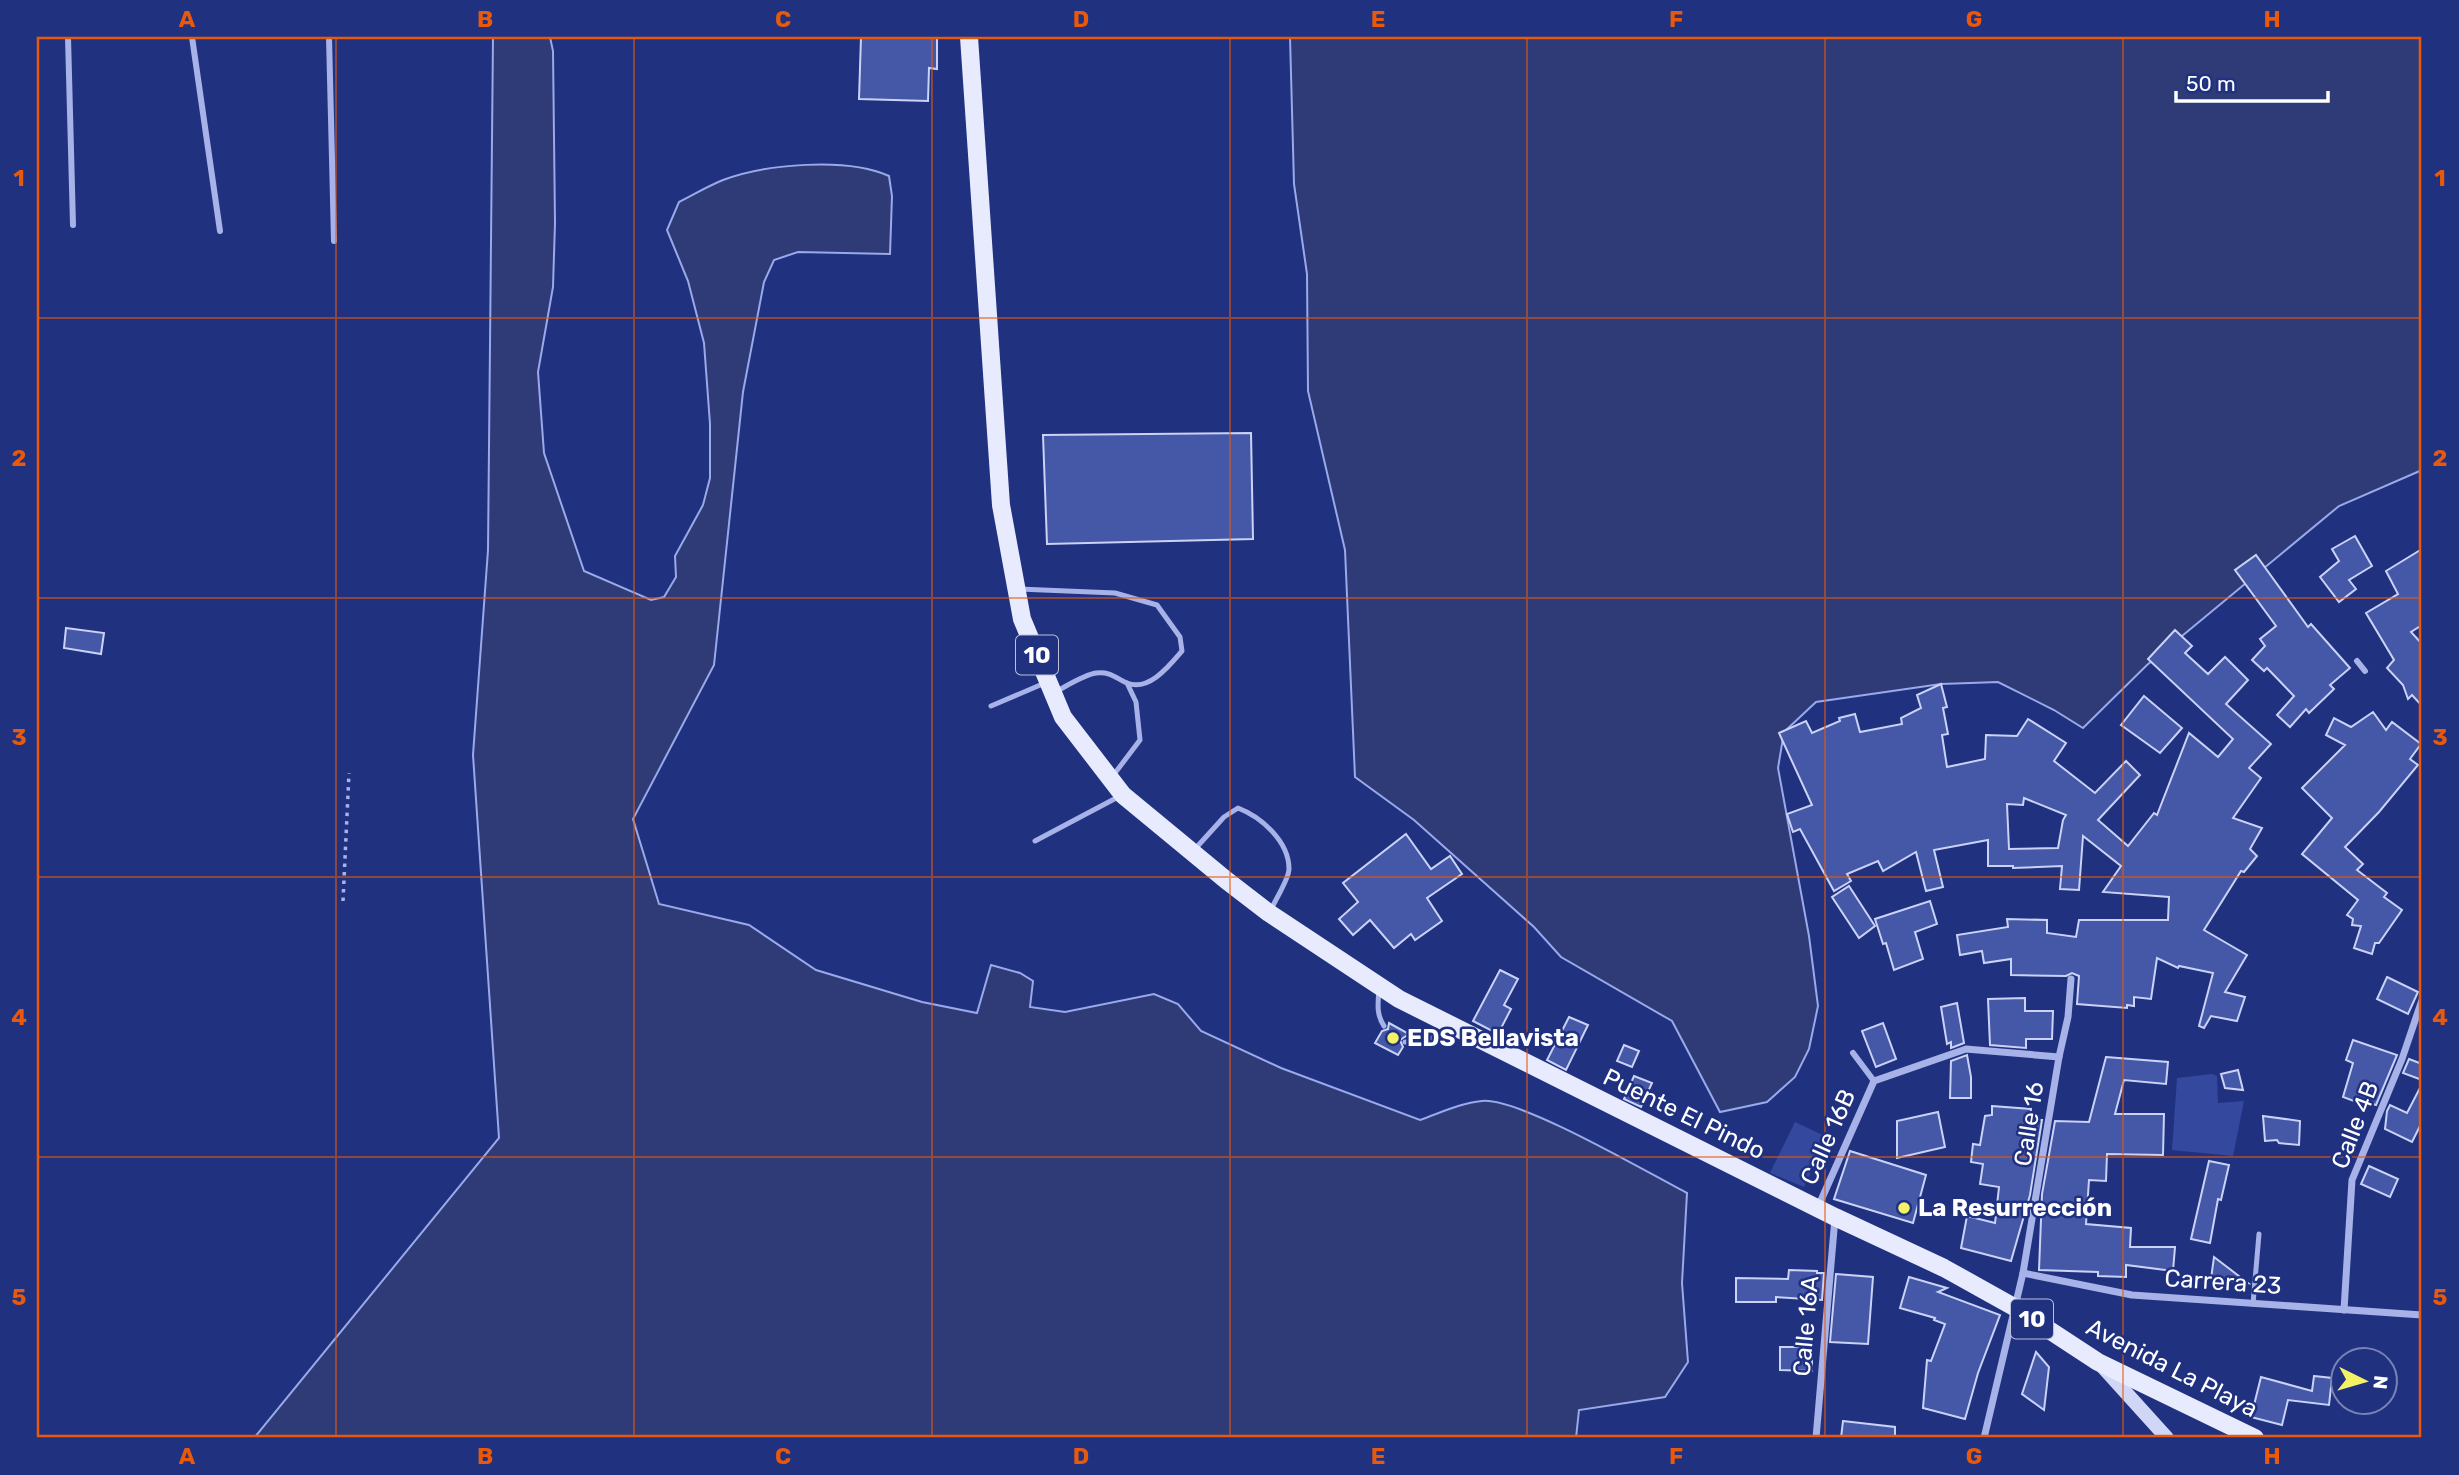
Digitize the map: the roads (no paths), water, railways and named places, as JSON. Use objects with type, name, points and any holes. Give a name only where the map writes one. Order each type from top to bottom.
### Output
[{"type":"main road","name":"10","points":[[969,37],[1001,505],[1022,619],[1063,718],[1123,795],[1192,853],[1269,913],[1379,986],[1459,1030]]},
{"type":"main road","name":"Puente El Pindo","points":[[1459,1030],[1812,1205]]},
{"type":"main road","name":"Avenida La Playa","points":[[1812,1205],[1944,1268],[2014,1307],[2098,1362],[2255,1438]]},
{"type":"main road","points":[[2098,1362],[2167,1438]]},
{"type":"street","points":[[68,37],[73,225]]},
{"type":"street","points":[[192,37],[220,231]]},
{"type":"street","points":[[329,37],[334,241]]},
{"type":"street","points":[[2357,660],[2365,671]]},
{"type":"street","name":"Calle 16","points":[[1984,1438],[2022,1273],[2068,1017],[2071,979]]},
{"type":"street","name":"Calle 4B","points":[[2344,1310],[2352,1180],[2402,1059],[2422,1000]]},
{"type":"street","points":[[1853,1053],[1874,1081],[1966,1049],[2059,1057]]},
{"type":"street","name":"Calle 16B","points":[[1812,1205],[1874,1081]]},
{"type":"street","name":"Calle 16A","points":[[1816,1438],[1835,1217]]},
{"type":"street","name":"Carrera 23","points":[[2022,1273],[2132,1295],[2422,1315]]},
{"type":"lane","points":[[1016,589],[1115,593],[1157,605],[1181,637],[1182,651],[1165,672],[1139,685],[1127,683]]},
{"type":"lane","points":[[991,706],[1096,673],[1117,675],[1127,683],[1136,702],[1140,740],[1111,779]]},
{"type":"lane","points":[[1035,841],[1123,795]]},
{"type":"lane","points":[[1192,853],[1224,817],[1238,808],[1255,815],[1284,845],[1289,871],[1269,913]]},
{"type":"lane","points":[[1379,986],[1377,1006],[1379,1019],[1384,1026]]},
{"type":"lane","points":[[1405,1041],[1418,1042],[1459,1030]]},
{"type":"lane","points":[[2253,1304],[2259,1234]]},
{"type":"place","name":"EDS Bellavista","points":[[1393,1038]]},
{"type":"place","name":"La Resurrección","points":[[1904,1208]]}]
